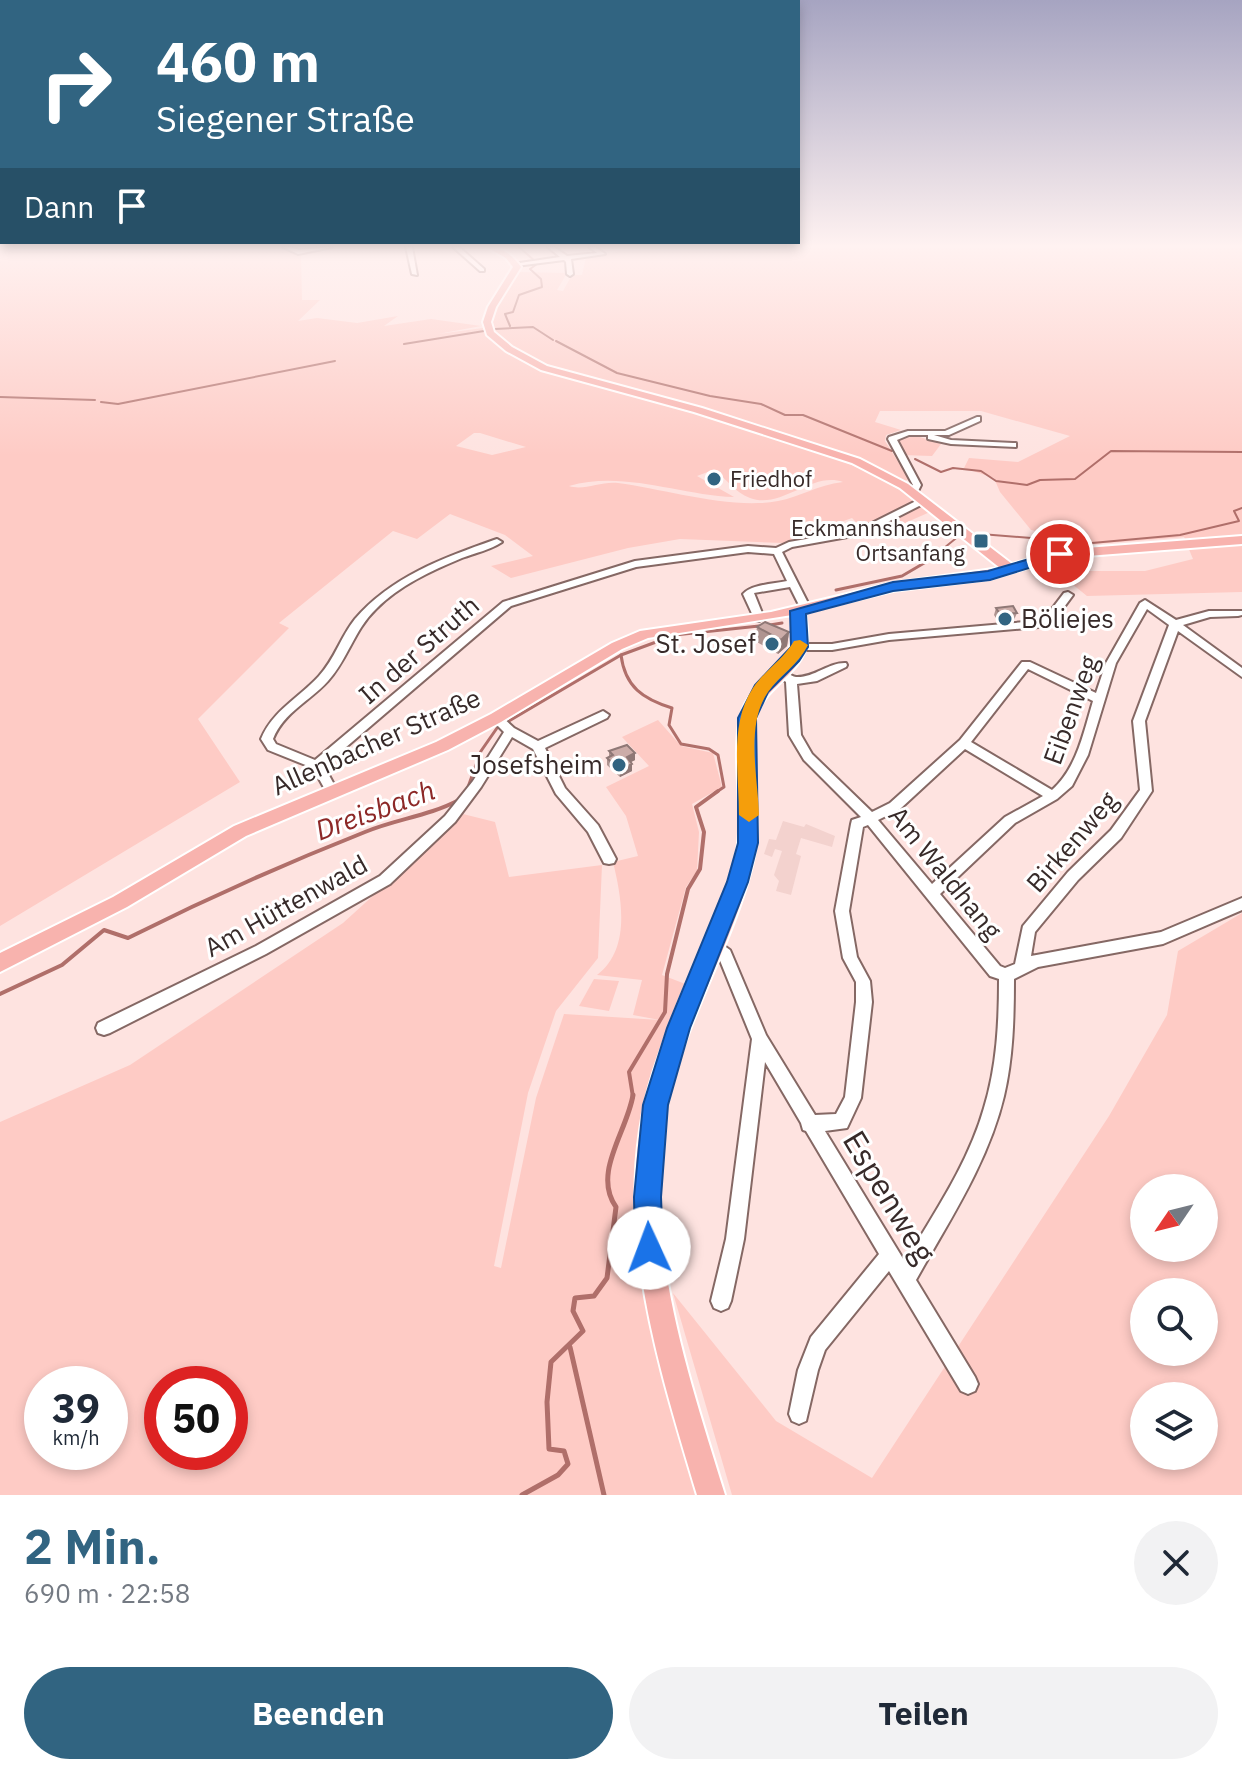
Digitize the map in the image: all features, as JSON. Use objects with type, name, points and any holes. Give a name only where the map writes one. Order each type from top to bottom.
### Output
[{"type":"main road","points":[[489,317],[490,333],[544,368],[698,410],[834,453],[883,474],[918,497],[1011,570]]},
{"type":"main road","name":"Allenbacher Straße","points":[[0,974],[240,831],[331,790],[503,725],[617,646],[645,634],[759,618],[893,587],[1011,570],[1060,554],[1242,540]]},
{"type":"main road","points":[[711,1495],[656,1297],[648,1197],[655,1105],[679,1028],[737,882],[748,843],[747,718],[761,689],[785,676],[800,647],[802,610]]},
{"type":"main road","name":"Allenbacher Straße","points":[[0,963],[76,926]]},
{"type":"street","points":[[918,497],[917,485],[892,439],[908,433],[954,430],[977,419]]},
{"type":"street","points":[[924,434],[951,442],[1013,445]]},
{"type":"street","name":"In der Struth","points":[[317,765],[507,604],[635,564],[748,549],[777,551],[789,545],[861,532],[918,497]]},
{"type":"street","points":[[331,790],[317,765],[272,747],[267,739],[278,719],[327,675],[346,637],[374,605],[410,579],[497,542]]},
{"type":"street","points":[[777,551],[794,583],[802,610]]},
{"type":"street","points":[[759,618],[748,594],[751,591],[794,583]]},
{"type":"street","points":[[800,647],[832,647],[889,637],[1039,624],[1049,620],[1068,595]]},
{"type":"street","name":"Eibenweg","points":[[931,894],[1010,820],[1053,796],[1068,783],[1082,755],[1117,652],[1145,603],[1242,673]]},
{"type":"street","points":[[1175,624],[1209,614],[1238,613]]},
{"type":"street","name":"Birkenweg","points":[[905,1281],[967,1173],[992,1111],[1014,972],[1028,930],[1073,876],[1116,834],[1146,791],[1139,721],[1175,624]]},
{"type":"street","points":[[809,1124],[841,1122],[853,1098],[863,981],[850,958],[842,911],[857,824],[868,816],[895,806],[964,743],[1026,664],[1100,699]]},
{"type":"street","points":[[785,676],[813,678],[842,665]]},
{"type":"street","name":"Am Waldhang","points":[[785,676],[795,735],[808,757],[868,816],[995,971],[1014,972]]},
{"type":"street","points":[[538,746],[603,715]]},
{"type":"street","points":[[503,725],[538,746],[560,791],[593,829],[609,859]]},
{"type":"street","name":"Am Hüttenwald","points":[[104,1028],[261,950],[385,880],[450,819],[477,784],[503,725]]},
{"type":"street","points":[[964,743],[1053,796]]},
{"type":"street","points":[[1014,972],[1036,961],[1163,938],[1242,904]]},
{"type":"street","name":"Espenweg","points":[[712,943],[725,954],[760,1039],[809,1124],[968,1384]]},
{"type":"street","points":[[721,1301],[735,1239],[760,1039]]},
{"type":"street","points":[[799,1414],[818,1344],[889,1257]]},
{"type":"shaded area","points":[[0,317],[302,317],[298,321],[317,318],[357,323],[397,317],[384,326],[431,319],[481,326],[438,334],[483,328],[514,354],[533,363],[797,444],[844,462],[888,483],[930,512],[871,538],[852,518],[783,543],[680,539],[628,548],[511,578],[491,566],[533,556],[505,535],[450,514],[417,539],[393,531],[279,623],[289,628],[198,719],[240,782],[0,926]],"holes":[[[474,433],[526,447],[492,455],[456,446]],[[713,470],[744,495],[762,500],[820,482],[843,482],[786,499],[759,503],[719,501],[618,483],[569,486],[589,482],[630,482],[734,497],[697,476]]]},
{"type":"shaded area","points":[[493,317],[1242,317],[1242,538],[1186,541],[1184,537],[1094,544],[1031,530],[1000,492],[994,478],[964,468],[969,458],[1018,462],[1070,436],[981,411],[880,411],[875,422],[901,430],[886,435],[885,441],[909,479],[903,482],[842,453],[557,369],[511,347],[491,326]]},
{"type":"shaded area","points":[[914,435],[941,444],[932,456],[902,455],[895,440]]},
{"type":"shaded area","points":[[1242,543],[1242,592],[1087,596],[1056,571],[1145,571],[1193,559],[1188,547]]},
{"type":"shaded area","points":[[658,720],[681,746],[713,753],[722,787],[692,804],[699,832],[697,871],[686,887],[662,975],[688,985],[649,1084],[637,1192],[641,1284],[700,1495],[0,1495],[0,1122],[130,1065],[343,923],[463,814],[495,822],[509,877],[602,865],[598,958],[556,1011],[528,1093],[494,1266],[501,1268],[536,1098],[564,1014],[660,1020],[633,1015],[642,980],[597,975],[608,964],[619,938],[621,907],[613,862],[638,856],[626,816],[606,787],[649,766],[622,737]]},
{"type":"shaded area","points":[[783,821],[804,827],[806,824],[835,836],[832,847],[801,838],[796,854],[801,856],[791,895],[776,891],[779,881],[774,875],[782,851],[775,849],[772,857],[764,854],[769,839],[776,840]]},
{"type":"shaded area","points":[[1242,913],[1242,1495],[732,1495],[673,1293],[776,1421],[872,1478],[1109,1116],[1167,1015],[1178,951]]},
{"type":"shaded area","points":[[594,979],[619,981],[609,1011],[579,1006]]},
{"type":"building","points":[[1013,606],[1017,613],[1000,614],[996,608]]},
{"type":"building","points":[[765,622],[789,632],[781,640],[757,627]]},
{"type":"building","points":[[627,745],[635,753],[627,757],[632,764],[620,770],[607,758],[613,755],[609,751]]},
{"type":"waterway","points":[[506,317],[510,326]]},
{"type":"waterway","points":[[495,329],[533,327],[553,340]]},
{"type":"waterway","points":[[404,344],[484,331]]},
{"type":"waterway","points":[[556,341],[617,373],[710,396],[761,404],[785,415],[803,415],[892,451]]},
{"type":"waterway","points":[[101,402],[118,404],[335,361]]},
{"type":"waterway","points":[[0,397],[95,400]]},
{"type":"waterway","points":[[915,459],[941,472],[953,468],[981,471],[996,481],[1027,485],[1040,480],[1075,479],[1111,451],[1242,452]]},
{"type":"waterway","name":"Dreisbach","points":[[968,533],[1092,543],[1180,535],[1239,521],[1234,511],[1242,508]]},
{"type":"waterway","name":"Dreisbach","points":[[929,560],[960,535]]},
{"type":"waterway","name":"Dreisbach","points":[[836,590],[902,576],[929,560]]},
{"type":"waterway","name":"Dreisbach","points":[[770,625],[782,623]]},
{"type":"waterway","name":"Dreisbach","points":[[621,655],[675,635],[759,626]]},
{"type":"waterway","name":"Dreisbach","points":[[468,787],[481,751],[497,728],[621,655]]},
{"type":"waterway","points":[[621,655],[627,676],[637,690],[672,708],[669,725],[681,744],[709,749],[718,755],[724,787],[718,791]]},
{"type":"waterway","points":[[633,1096],[629,1072],[665,1012],[667,974],[688,889],[700,869],[704,832],[696,807],[718,791]]},
{"type":"waterway","name":"Dreisbach","points":[[0,994],[62,965],[104,930],[128,938],[305,857],[459,800]]},
{"type":"waterway","points":[[522,1495],[558,1475],[568,1464],[564,1451],[549,1449],[547,1402],[551,1362],[583,1331],[573,1311],[575,1298],[594,1296],[607,1278],[616,1207],[610,1194],[609,1166],[633,1096]]},
{"type":"waterway","points":[[570,1347],[604,1495]]},
{"type":"slow traffic","points":[[749,815],[747,718],[761,689],[794,658],[800,645]]},
{"type":"place","name":"Friedhof","points":[[714,479]]},
{"type":"place","name":"Eckmannshausen Ortsanfang","points":[[981,541]]},
{"type":"place","name":"Böliejes","points":[[1005,619]]},
{"type":"place","name":"St. Josef","points":[[772,644]]},
{"type":"place","name":"Josefsheim","points":[[619,765]]},
{"type":"route","points":[[649,1248],[650,1141],[655,1105],[679,1028],[737,882],[748,843],[747,718],[761,689],[794,658],[800,647],[798,611],[893,587],[990,575],[1060,554]]}]
